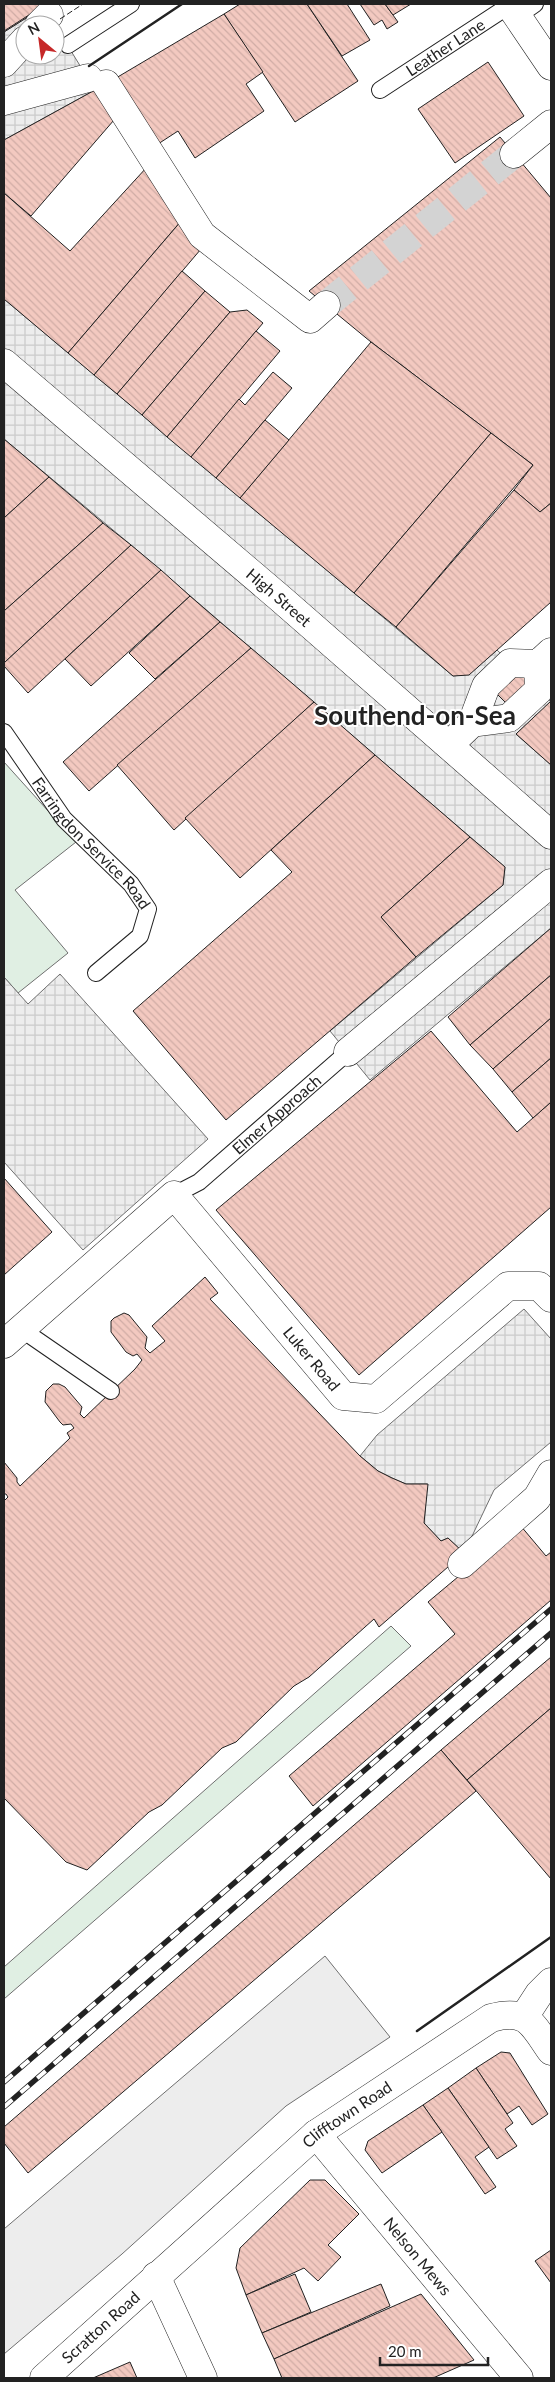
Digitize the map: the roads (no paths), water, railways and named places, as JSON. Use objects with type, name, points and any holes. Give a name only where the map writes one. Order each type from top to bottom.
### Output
[{"type":"street","points":[[518,7],[551,66]]},
{"type":"street","points":[[4,62],[15,50]]},
{"type":"street","points":[[4,101],[97,81],[202,235],[310,318],[326,305]]},
{"type":"street","points":[[514,154],[551,124]]},
{"type":"street","name":"High Street","points":[[4,363],[449,745],[551,835]]},
{"type":"street","points":[[449,745],[472,723],[486,686],[510,663],[545,658],[539,690],[509,718],[472,723]]},
{"type":"street","name":"Elmer Approach","points":[[348,1052],[551,883]]},
{"type":"street","name":"Elmer Approach","points":[[12,1337],[174,1195]]},
{"type":"street","name":"Luker Road","points":[[174,1195],[343,1396],[376,1399],[508,1286],[539,1286],[551,1298]]},
{"type":"street","points":[[462,1564],[538,1498],[551,1474]]},
{"type":"street","points":[[551,1982],[539,1994],[524,2017],[533,2024],[551,2050]]},
{"type":"street","name":"Clifftown Road","points":[[156,2276],[316,2134],[491,2018],[507,2014],[524,2017]]},
{"type":"street","name":"Nelson Mews","points":[[316,2134],[519,2378]]},
{"type":"street","points":[[156,2276],[203,2378]]},
{"type":"street","name":"Scratton Road","points":[[44,2378],[156,2276]]},
{"type":"lane","points":[[68,45],[131,4]]},
{"type":"lane","name":"Leather Lane","points":[[380,90],[518,7]]},
{"type":"lane","name":"Farringdon Service Road","points":[[4,732],[64,819],[131,884],[148,909],[140,936],[96,973]]},
{"type":"lane","name":"Elmer Approach","points":[[174,1195],[199,1182],[348,1052]]},
{"type":"lane","points":[[12,1337],[112,1391]]},
{"type":"tunnel","points":[[326,305],[514,154]]},
{"type":"railway","points":[[4,2082],[551,1609]]},
{"type":"railway","points":[[4,2107],[551,1633]]},
{"type":"district","name":"Southend-on-Sea","points":[[415,716]]}]
